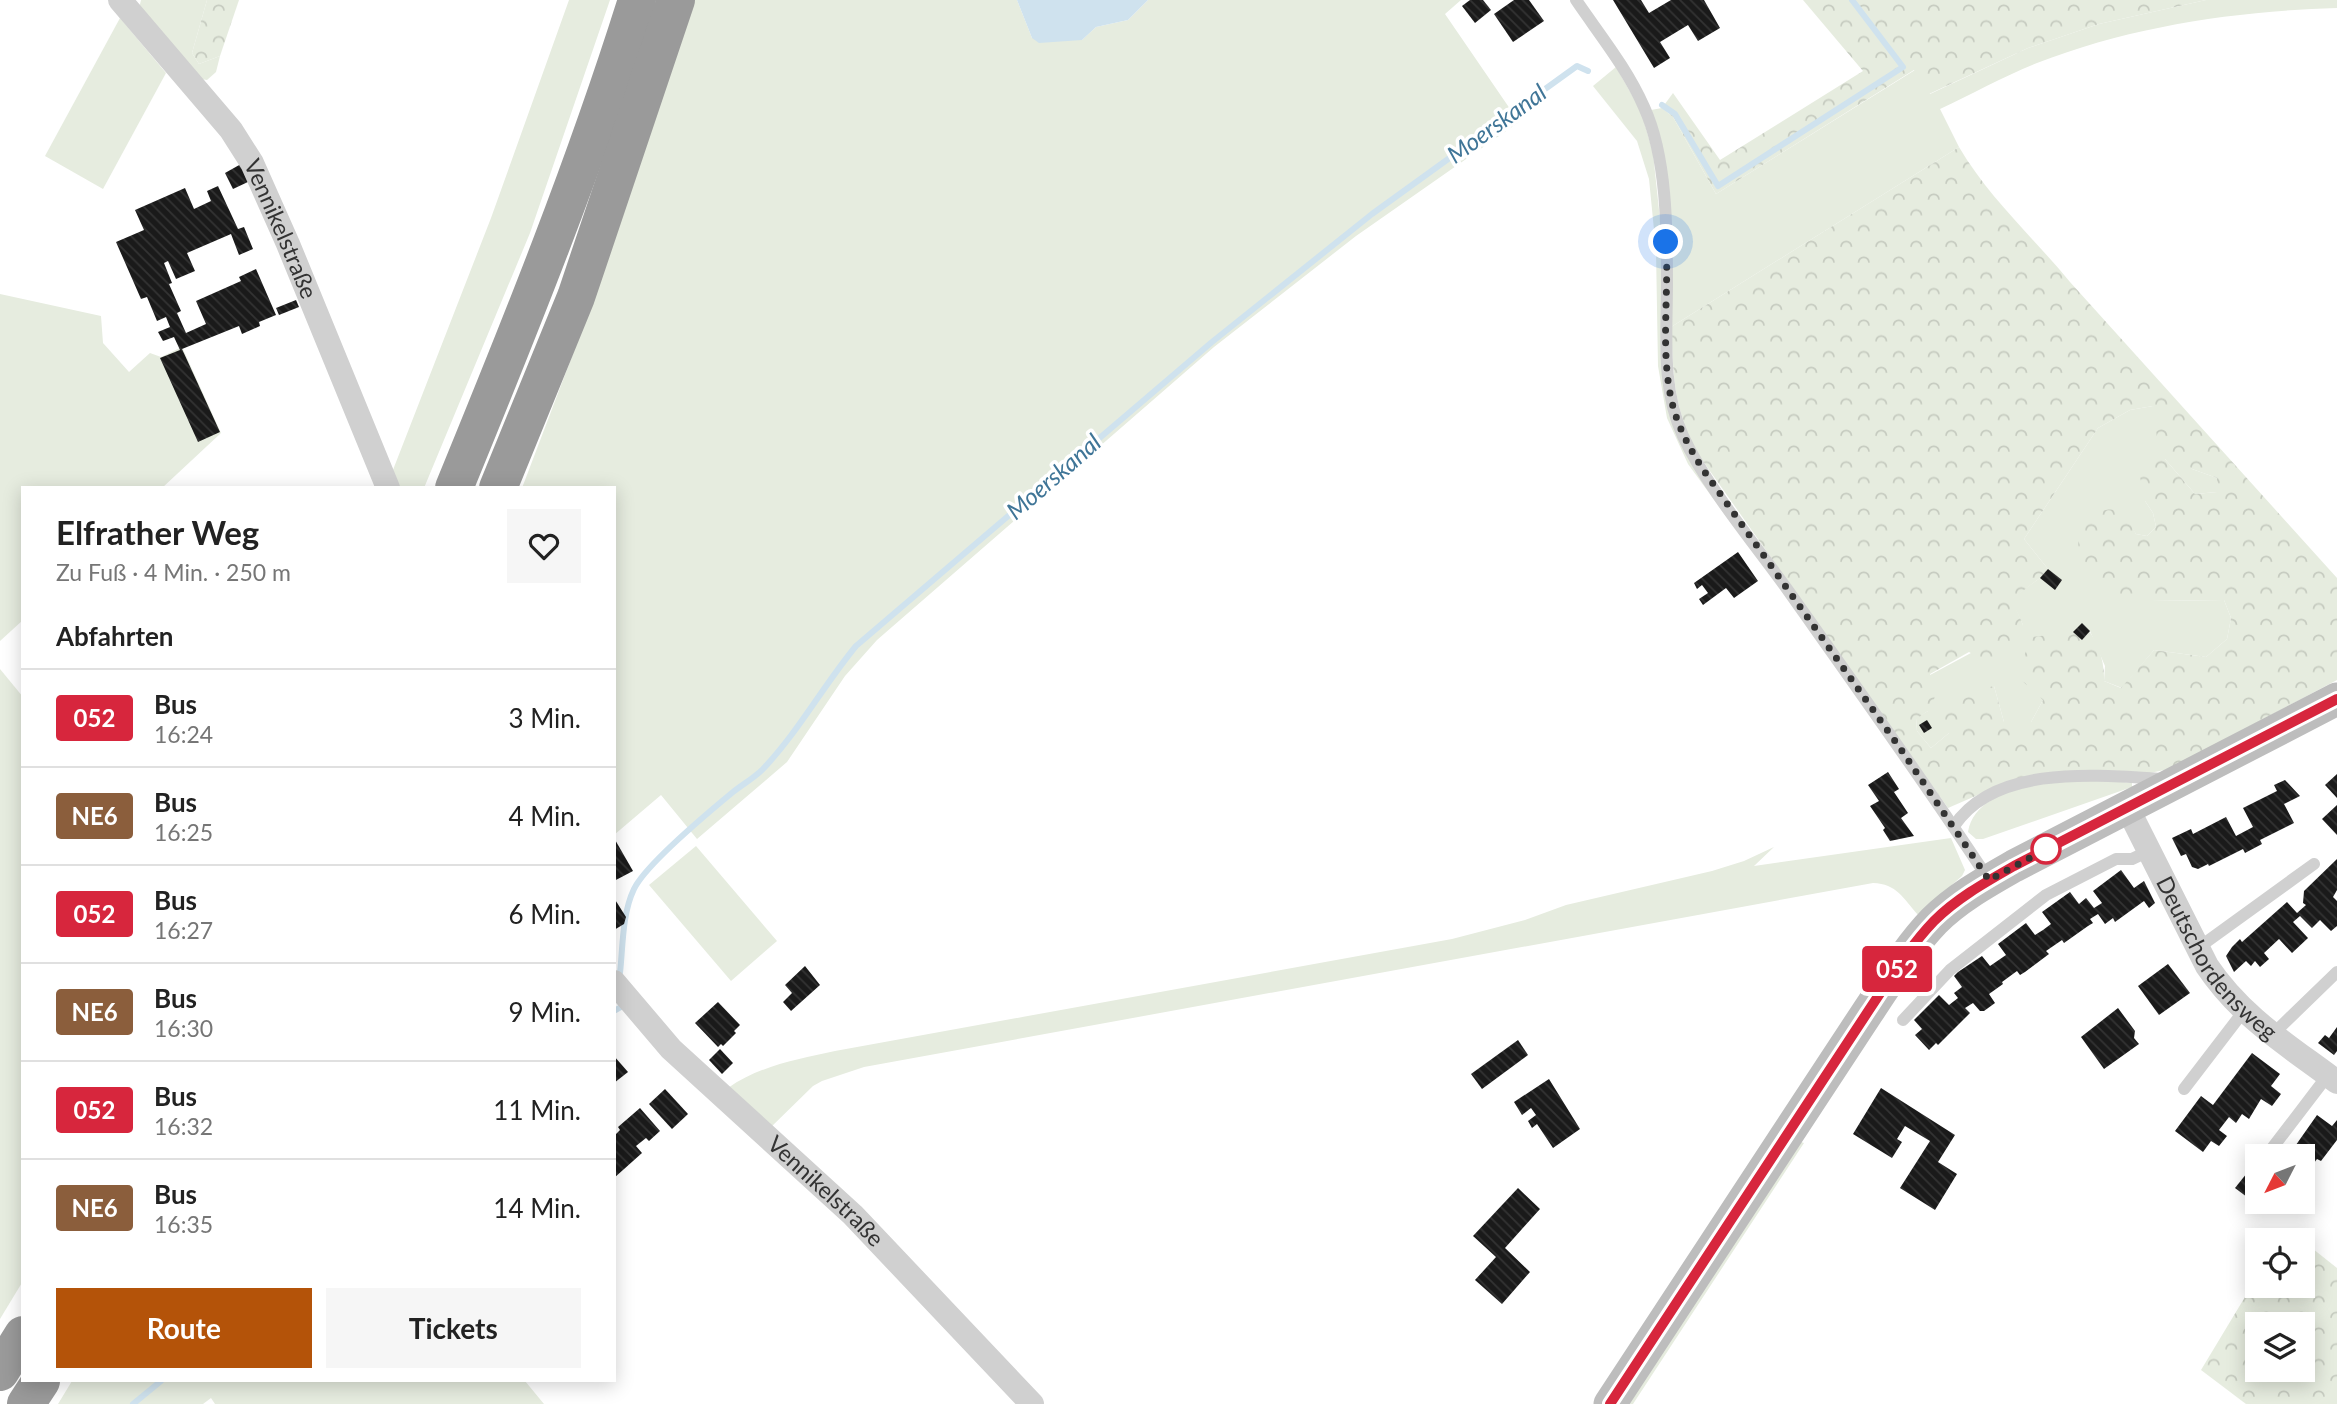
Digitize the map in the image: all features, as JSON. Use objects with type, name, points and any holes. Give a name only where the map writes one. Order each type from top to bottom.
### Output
[{"type":"highway","points":[[455,486],[540,279],[618,62],[637,0]]},
{"type":"highway","points":[[499,486],[576,297],[676,0]]},
{"type":"highway","points":[[0,1371],[21,1338]]},
{"type":"highway","points":[[26,1404],[40,1382]]},
{"type":"main road","points":[[1610,1404],[1907,955],[1942,913],[1989,880],[2337,699]]},
{"type":"street","name":"Vennikelstraße","points":[[120,0],[231,130],[252,163],[387,486]]},
{"type":"street","name":"Deutschordensweg","points":[[2127,807],[2198,948],[2223,990],[2243,1012],[2332,1078]]},
{"type":"street","name":"Vennikelstraße","points":[[616,984],[671,1049],[853,1215],[1032,1404]]},
{"type":"lane","points":[[1576,0],[1633,84],[1646,110],[1658,153],[1666,227],[1668,376],[1675,413],[1683,436],[1712,484],[1954,826],[1989,880]]},
{"type":"lane","points":[[1954,826],[1973,803],[2010,786],[2092,774],[2180,780]]},
{"type":"lane","points":[[1903,1020],[1950,970],[2046,895],[2116,859],[2132,859],[2150,851]]},
{"type":"lane","points":[[2198,948],[2314,864]]},
{"type":"lane","points":[[2273,1034],[2337,972]]},
{"type":"lane","points":[[2184,1089],[2243,1012]]},
{"type":"lane","points":[[2276,1144],[2332,1078]]},
{"type":"green space","points":[[141,0],[207,0],[192,53],[199,64],[220,56],[216,72],[207,80],[195,78],[138,13]]},
{"type":"green space","points":[[207,0],[239,0],[220,56],[199,64],[192,53]]},
{"type":"green space","points":[[569,0],[610,0],[530,233],[425,486],[395,486],[391,475],[491,218]]},
{"type":"green space","points":[[694,0],[1017,0],[1032,38],[1082,40],[1096,27],[1128,20],[1148,0],[1461,0],[1445,14],[1519,122],[1356,236],[1214,347],[877,640],[845,676],[787,762],[697,839],[661,795],[616,833],[616,486],[523,486],[593,301]]},
{"type":"green space","points":[[1803,0],[2206,0],[2099,24],[2028,48],[1929,94],[1914,70],[1716,194],[1673,117],[1662,108],[1673,93],[1720,160],[1863,71]]},
{"type":"green space","points":[[2206,0],[2337,0],[2337,8],[2223,17],[2147,30],[2073,50],[2000,79],[1940,109],[1959,147],[1671,327],[1651,110],[1662,108],[1673,117],[1716,194],[1915,70],[1930,94],[2028,48],[2099,24]]},
{"type":"green space","points":[[120,18],[166,73],[103,189],[45,156]]},
{"type":"green space","points":[[1616,67],[1641,111],[1653,153],[1661,229],[1663,376],[1731,523],[1688,464],[1667,418],[1658,366],[1656,250],[1649,179],[1637,141],[1593,86]]},
{"type":"green space","points":[[1959,147],[2012,217],[2337,578],[2337,680],[2169,769],[2150,773],[2010,781],[1948,808],[1700,457],[1684,423],[1676,394],[1671,327]],"holes":[[[2153,406],[2157,438],[2192,469],[2217,478],[2217,492],[2195,494],[2165,459],[2153,458],[2140,477],[2145,501],[2153,513],[2156,527],[2147,536],[2136,534],[2126,513],[2104,510],[2078,533],[2079,569],[2114,596],[2152,601],[2224,600],[2231,618],[2227,639],[2206,657],[2154,650],[2121,688],[2104,681],[2099,650],[2082,623],[2073,632],[2031,637],[2017,676],[2043,700],[2031,722],[2004,722],[1994,686],[1949,697],[1940,715],[1949,733],[1931,748],[1917,731],[1916,719],[1928,711],[1936,695],[1930,674],[1969,652],[1994,666],[2015,651],[2023,625],[2012,599],[2040,578],[2055,590],[2062,580],[2048,569],[2024,539],[2098,428],[2130,410]]]},
{"type":"green space","points":[[0,294],[101,316],[103,343],[129,372],[150,353],[161,357],[182,347],[221,433],[164,486],[21,486],[21,622],[0,641]]},
{"type":"green space","points":[[2153,406],[2192,469],[2217,478],[2217,492],[2195,494],[2165,459],[2145,501],[2153,513],[2156,527],[2147,536],[2136,534],[2130,524],[2152,601],[2224,600],[2231,618],[2227,639],[2206,657],[2154,650],[2122,688],[2104,681],[2105,666],[2090,631],[2031,722],[2004,722],[1994,686],[1931,748],[1917,731],[1916,718],[1928,711],[1930,675],[2023,625],[2011,599],[2040,578],[2062,581],[2048,569],[2024,539],[2098,428],[2130,410]]},
{"type":"green space","points":[[0,669],[21,695],[21,1284],[0,1319]]},
{"type":"green space","points":[[2091,779],[2132,783],[2132,787],[1983,839],[1976,839],[1968,832],[1974,816],[1985,804],[2000,795],[2037,785]]},
{"type":"green space","points":[[1951,838],[1965,870],[1962,876],[1918,915],[1894,889],[1873,883],[864,1067],[813,1086],[768,1130],[728,1088],[766,1069],[835,1051],[1452,939],[1525,920],[1566,905],[1712,871],[1744,861],[1774,847],[1754,866]]},
{"type":"green space","points":[[696,846],[777,941],[731,981],[649,885]]},
{"type":"green space","points":[[1795,1140],[1804,1143],[1633,1404],[1621,1404]]},
{"type":"green space","points":[[2315,1251],[2337,1268],[2337,1404],[2246,1404],[2201,1370],[2245,1297],[2315,1298]]},
{"type":"green space","points":[[71,1382],[526,1382],[544,1404],[215,1404],[211,1398],[203,1404],[58,1404]]},
{"type":"water","points":[[1017,0],[1148,0],[1128,20],[1096,27],[1082,40],[1039,43],[1032,38]]},
{"type":"building","points":[[1470,0],[1483,0],[1491,10],[1475,23],[1462,6]]},
{"type":"building","points":[[1514,0],[1529,0],[1544,21],[1513,42],[1494,14]]},
{"type":"building","points":[[1613,0],[1641,0],[1649,13],[1671,0],[1704,0],[1720,28],[1698,41],[1688,25],[1660,42],[1670,58],[1654,68]]},
{"type":"building","points":[[241,164],[250,181],[233,189],[225,173]]},
{"type":"building","points":[[218,186],[238,229],[244,227],[253,249],[239,255],[231,234],[187,253],[195,271],[176,279],[168,261],[164,263],[172,283],[169,284],[181,311],[177,313],[186,333],[206,324],[196,301],[241,281],[239,277],[256,269],[276,315],[259,322],[260,326],[242,334],[239,326],[182,349],[220,432],[198,442],[160,358],[180,350],[174,337],[163,341],[158,332],[170,327],[166,317],[157,321],[147,297],[141,299],[116,242],[144,230],[135,210],[185,188],[194,209],[211,201],[207,191]]},
{"type":"building","points":[[296,300],[299,307],[279,315],[276,308]]},
{"type":"building","points":[[1738,552],[1758,581],[1734,598],[1726,588],[1703,605],[1699,599],[1708,593],[1702,585],[1697,589],[1694,583]]},
{"type":"building","points":[[2048,569],[2062,580],[2055,590],[2040,578]]},
{"type":"building","points":[[2082,623],[2090,631],[2082,640],[2073,632]]},
{"type":"building","points":[[1927,720],[1932,728],[1924,733],[1919,725]]},
{"type":"building","points":[[1888,772],[1899,789],[1894,792],[1908,813],[1901,818],[1914,836],[1890,841],[1883,830],[1885,828],[1870,806],[1879,801],[1868,785]]},
{"type":"building","points":[[2337,774],[2337,798],[2325,785]]},
{"type":"building","points":[[2285,780],[2300,796],[2284,804],[2294,823],[2260,840],[2262,844],[2245,853],[2243,849],[2209,866],[2208,864],[2198,869],[2192,867],[2186,854],[2181,856],[2172,838],[2191,829],[2193,834],[2226,817],[2236,836],[2253,827],[2243,808],[2277,791],[2274,785]]},
{"type":"building","points":[[2337,805],[2337,835],[2322,819]]},
{"type":"building","points":[[616,841],[633,871],[616,880]]},
{"type":"building","points":[[2337,859],[2337,890],[2333,897],[2337,901],[2337,926],[2331,931],[2320,920],[2312,928],[2300,916],[2293,922],[2308,938],[2292,953],[2279,939],[2264,953],[2269,959],[2260,967],[2255,961],[2251,966],[2246,961],[2234,972],[2226,956],[2232,947],[2240,939],[2242,942],[2287,902],[2297,913],[2306,905],[2303,903],[2304,891]]},
{"type":"building","points":[[2121,870],[2134,888],[2144,881],[2155,903],[2149,908],[2144,901],[2115,922],[2113,918],[2105,924],[2098,914],[2090,919],[2093,923],[2064,943],[2062,940],[2046,951],[2049,954],[2025,972],[2020,975],[2017,971],[2002,982],[2003,984],[1989,994],[1995,1003],[1984,1011],[1980,1011],[1973,1003],[1965,1008],[1970,1013],[1938,1045],[1936,1043],[1929,1050],[1915,1035],[1922,1029],[1914,1020],[1939,995],[1949,1005],[1958,998],[1954,993],[1962,987],[1954,976],[1958,972],[1982,956],[1990,966],[2006,955],[1998,944],[2026,923],[2035,935],[2043,930],[2051,924],[2042,912],[2070,892],[2079,904],[2086,898],[2094,908],[2102,903],[2093,891]]},
{"type":"building","points":[[616,901],[626,917],[624,924],[616,929]]},
{"type":"building","points":[[2168,964],[2190,993],[2159,1015],[2138,986]]},
{"type":"building","points":[[805,966],[820,985],[791,1011],[783,1002],[792,993],[785,985]]},
{"type":"building","points":[[718,1002],[740,1025],[723,1046],[721,1044],[718,1047],[695,1023]]},
{"type":"building","points":[[2118,1008],[2135,1031],[2134,1038],[2139,1044],[2104,1069],[2081,1037]]},
{"type":"building","points":[[2337,1027],[2337,1051],[2334,1055],[2318,1043],[2325,1035],[2329,1038]]},
{"type":"building","points":[[1518,1040],[1528,1055],[1482,1089],[1471,1074]]},
{"type":"building","points":[[720,1049],[733,1063],[722,1074],[709,1060]]},
{"type":"building","points":[[2252,1053],[2280,1074],[2271,1086],[2281,1094],[2272,1106],[2261,1099],[2249,1119],[2242,1114],[2236,1123],[2229,1117],[2219,1130],[2227,1136],[2219,1146],[2211,1141],[2203,1152],[2175,1131],[2201,1096],[2213,1105]]},
{"type":"building","points":[[616,1058],[628,1072],[616,1081]]},
{"type":"building","points":[[1549,1079],[1580,1129],[1553,1148],[1537,1124],[1532,1128],[1528,1121],[1536,1115],[1531,1108],[1522,1115],[1514,1102]]},
{"type":"building","points":[[1881,1088],[1955,1135],[1938,1162],[1957,1174],[1935,1210],[1900,1188],[1930,1141],[1905,1126],[1897,1139],[1902,1142],[1892,1158],[1853,1134]]},
{"type":"building","points":[[665,1089],[688,1114],[672,1129],[649,1104]]},
{"type":"building","points":[[640,1108],[660,1131],[649,1141],[646,1138],[636,1146],[642,1153],[616,1176],[616,1134],[620,1130],[618,1127]]},
{"type":"building","points":[[2317,1115],[2332,1126],[2337,1120],[2337,1140],[2321,1161],[2317,1159],[2315,1162],[2315,1144],[2297,1144]]},
{"type":"building","points":[[2245,1176],[2245,1196],[2235,1188]]},
{"type":"building","points":[[1518,1188],[1540,1209],[1505,1248],[1530,1272],[1502,1304],[1475,1280],[1496,1257],[1473,1236]]},
{"type":"waterway","name":"Moerskanal","points":[[1662,105],[1675,114],[1718,186],[1903,67],[1852,0]]},
{"type":"waterway","name":"Moerskanal","points":[[620,973],[627,909],[641,878],[695,824],[763,769],[856,646],[1212,342],[1372,214],[1577,66],[1588,71]]},
{"type":"waterway","name":"Moerskanal","points":[[616,1010],[621,1007]]},
{"type":"waterway","name":"Moerskanal","points":[[133,1404],[160,1382]]},
{"type":"bus line","name":"052","points":[[1610,1404],[1867,1013],[1933,922],[1968,893],[2014,866],[2337,699]]},
{"type":"route","points":[[1666,242],[1667,358],[1670,391],[1683,436],[1712,484],[1900,748],[1989,880],[2048,848],[2046,849]]}]
